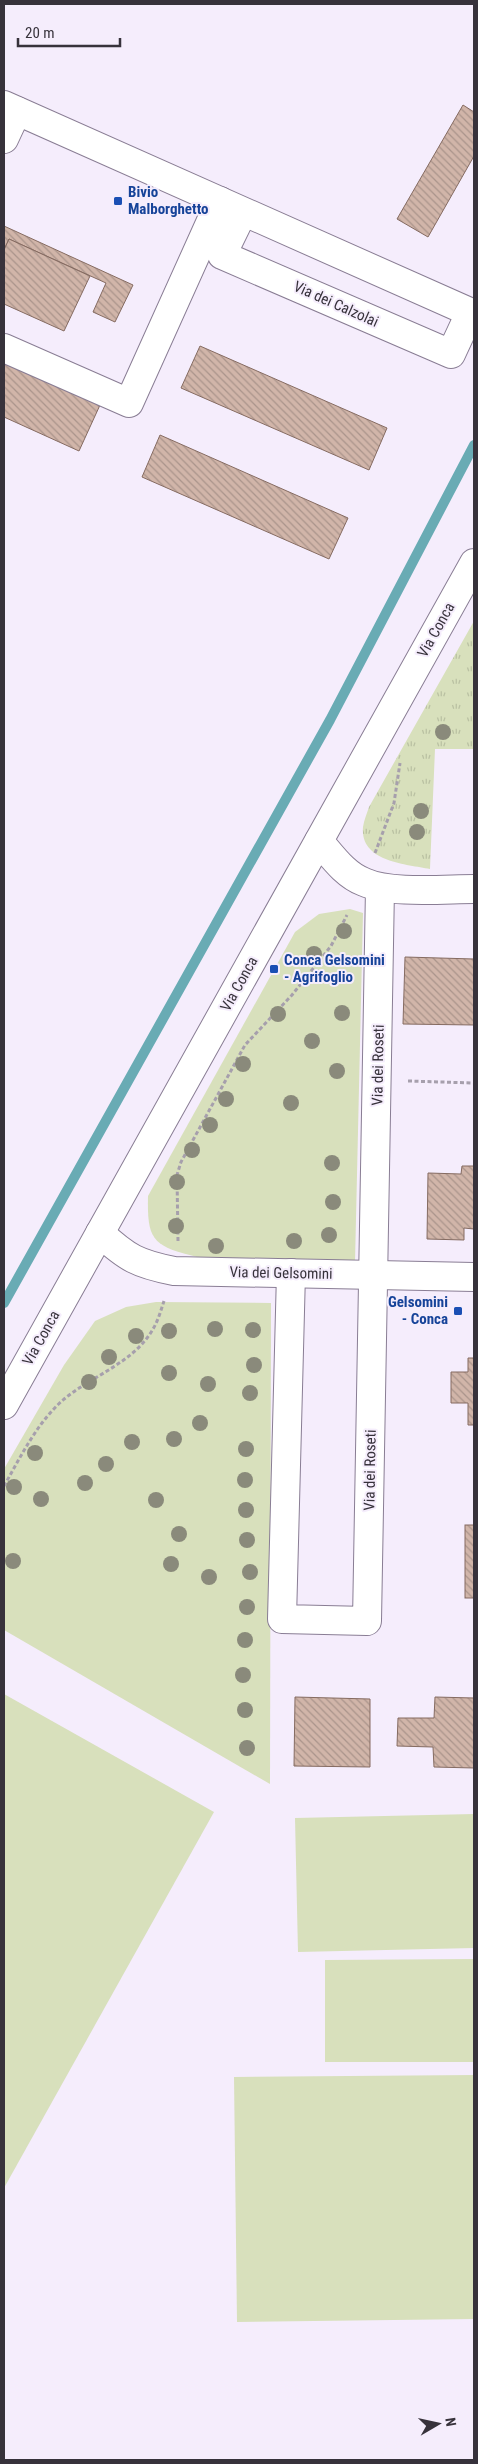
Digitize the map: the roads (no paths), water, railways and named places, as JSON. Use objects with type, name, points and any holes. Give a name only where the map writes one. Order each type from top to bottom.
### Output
[{"type":"street","points":[[4,139],[10,108]]},
{"type":"street","name":"Via dei Calzolai","points":[[10,108],[231,206],[472,313],[451,354],[222,255],[231,206]]},
{"type":"street","points":[[4,348],[129,403],[231,206]]},
{"type":"street","name":"Via Conca","points":[[4,1405],[474,563]]},
{"type":"street","points":[[319,842],[347,872],[371,885],[474,889]]},
{"type":"street","name":"Via dei Roseti","points":[[291,1273],[282,1619],[367,1621],[377,1081],[371,885]]},
{"type":"street","name":"Via dei Gelsomini","points":[[100,1233],[118,1251],[134,1261],[174,1271],[474,1277]]},
{"type":"waterway","points":[[4,1303],[330,720],[474,445]]},
{"type":"place","name":"Bivio Malborghetto","points":[[118,201]]},
{"type":"place","name":"Conca Gelsomini - Agrifoglio","points":[[274,969]]},
{"type":"place","name":"Gelsomini - Conca","points":[[458,1311]]}]
